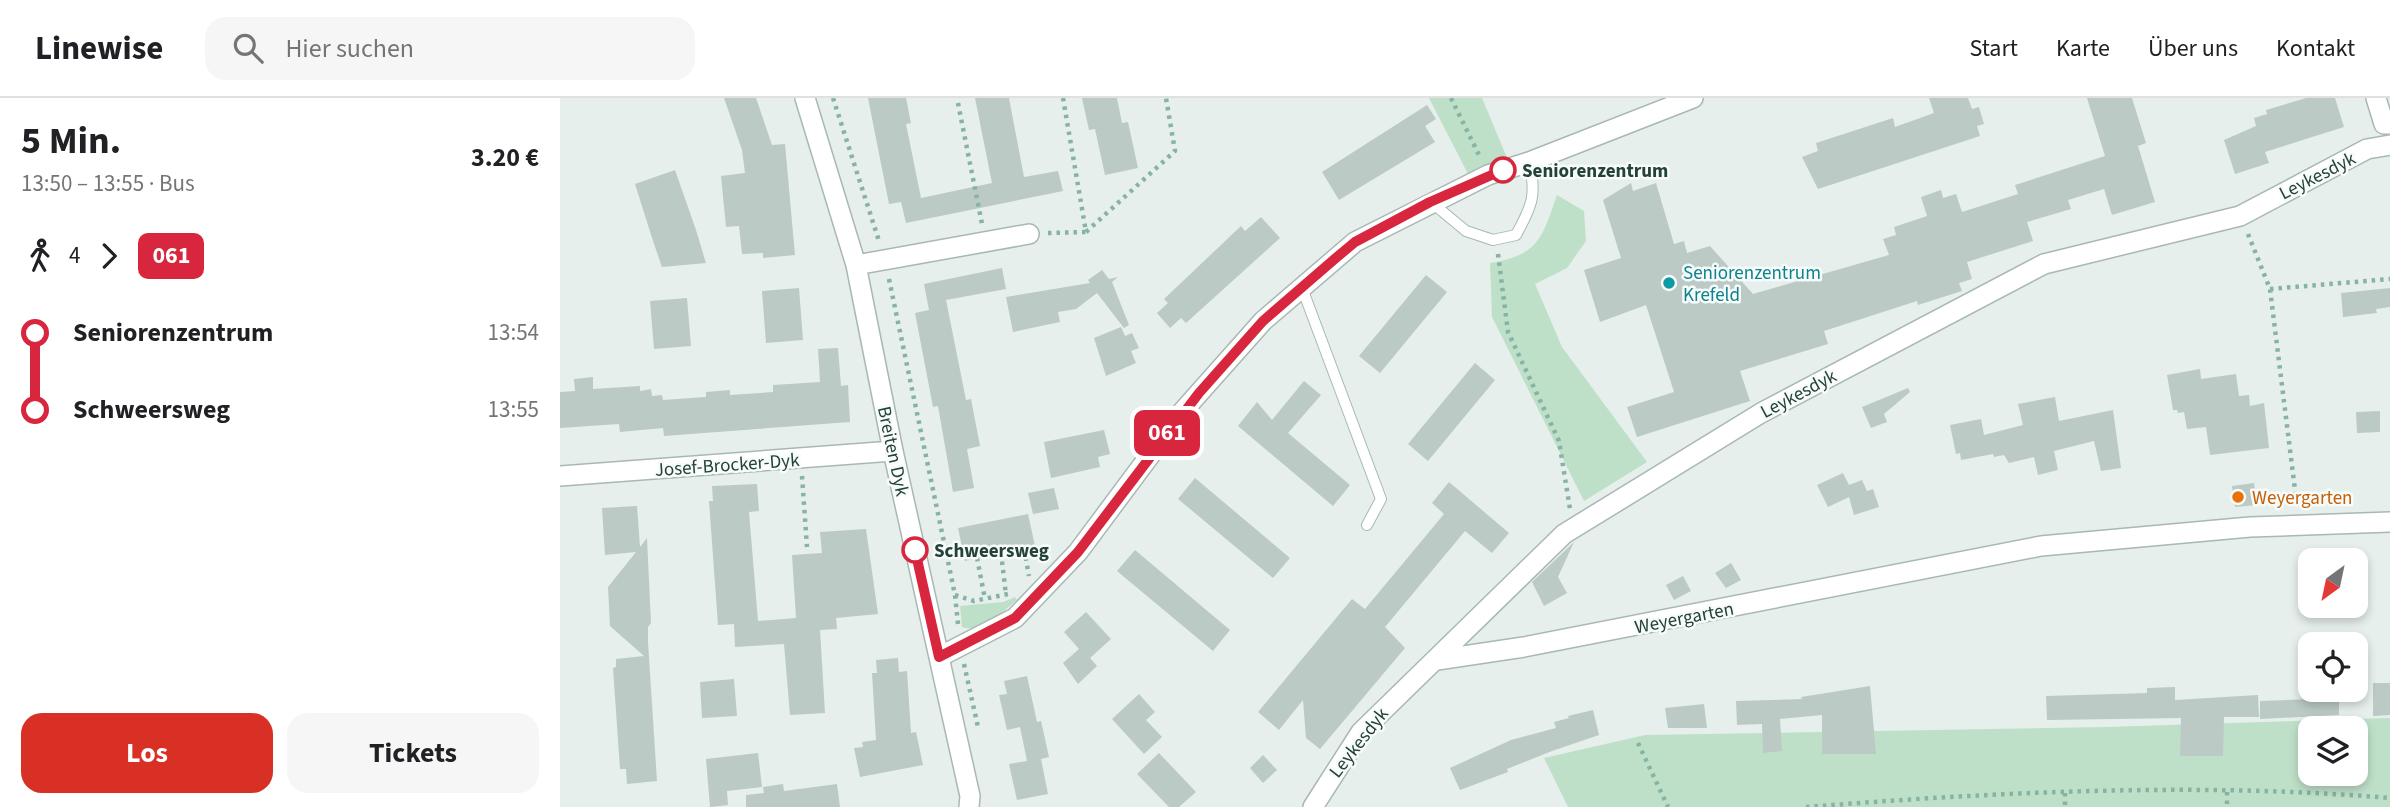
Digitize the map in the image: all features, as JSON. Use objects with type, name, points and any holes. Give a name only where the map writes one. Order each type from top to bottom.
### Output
[{"type":"street","name":"Breiten Dyk","points":[[805,98],[856,265],[893,451],[970,796],[969,807]]},
{"type":"street","points":[[939,657],[1015,618],[1078,552],[1183,411],[1263,321],[1355,242],[1488,175],[1529,162],[1693,98]]},
{"type":"street","points":[[2376,98],[2384,124],[2390,124]]},
{"type":"street","name":"Leykesdyk","points":[[1313,807],[1361,732],[1388,703],[1437,660],[1573,528],[1761,413],[2044,264],[2240,216],[2367,149],[2390,145]]},
{"type":"street","points":[[856,265],[1029,234]]},
{"type":"street","name":"Josef-Brocker-Dyk","points":[[560,476],[893,451]]},
{"type":"street","name":"Weyergarten","points":[[1437,660],[1524,647],[2041,546],[2299,524],[2390,522]]},
{"type":"lane","points":[[1430,202],[1466,231],[1493,240],[1516,235],[1529,213],[1535,189],[1529,162]]},
{"type":"lane","points":[[1302,288],[1381,499],[1367,525]]},
{"type":"path","points":[[833,98],[885,260],[955,594],[961,648],[980,737]]},
{"type":"path","points":[[1063,98],[1086,232]]},
{"type":"path","points":[[1029,234],[1086,232],[1175,150],[1166,98]]},
{"type":"path","points":[[1451,98],[1488,175]]},
{"type":"path","points":[[958,103],[985,242]]},
{"type":"path","points":[[2240,216],[2270,289],[2299,524]]},
{"type":"path","points":[[1493,240],[1500,261],[1508,332],[1559,441],[1573,528]]},
{"type":"path","points":[[2270,289],[2390,279]]},
{"type":"path","points":[[802,475],[807,547]]},
{"type":"path","points":[[1024,549],[1030,581]]},
{"type":"path","points":[[1001,553],[1006,595]]},
{"type":"path","points":[[977,558],[985,599]]},
{"type":"path","points":[[1637,743],[1668,807]]},
{"type":"path","points":[[2227,792],[2227,807]]},
{"type":"path","points":[[1806,807],[1911,799],[2065,793],[2227,792],[2388,798],[2386,807]]},
{"type":"path","points":[[2065,793],[2065,807]]},
{"type":"path","points":[[1911,799],[1911,807]]},
{"type":"green space","points":[[1429,98],[1482,98],[1508,160],[1468,174]]},
{"type":"green space","points":[[1557,195],[1584,211],[1586,241],[1567,268],[1535,284],[1562,347],[1647,462],[1584,501],[1492,317],[1490,263],[1519,255],[1536,242],[1547,223]]},
{"type":"green space","points":[[1015,597],[1017,600],[984,625],[962,627],[960,606],[1003,602]]},
{"type":"green space","points":[[2390,718],[2390,807],[1568,807],[1544,758],[1645,735],[2298,721],[2298,786],[2368,786],[2368,719]]},
{"type":"building","points":[[724,98],[756,98],[772,145],[785,144],[795,255],[763,258],[763,253],[742,254],[739,226],[726,227],[721,176],[745,173],[742,150]]},
{"type":"building","points":[[868,98],[906,98],[911,123],[906,124],[921,198],[992,183],[975,98],[1009,98],[1024,177],[1058,171],[1063,191],[906,223],[901,202],[889,204]]},
{"type":"building","points":[[1082,98],[1117,98],[1122,123],[1128,122],[1138,168],[1105,175],[1095,129],[1089,130]]},
{"type":"building","points":[[1929,98],[1968,98],[1972,109],[1979,107],[1984,124],[1977,126],[1980,136],[1818,189],[1802,157],[1818,151],[1816,143],[1893,118],[1895,127],[1934,113]]},
{"type":"building","points":[[2087,98],[2132,98],[2146,143],[2138,146],[2155,202],[2112,215],[2104,189],[2068,200],[2071,209],[2027,222],[2033,241],[1967,262],[1972,279],[1959,283],[1962,291],[1918,305],[1917,301],[1824,331],[1828,344],[1740,371],[1750,401],[1637,437],[1627,407],[1674,392],[1646,305],[1600,322],[1584,270],[1621,258],[1603,200],[1631,183],[1633,191],[1656,183],[1674,244],[1684,241],[1687,253],[1710,246],[1753,294],[1889,255],[1883,239],[1896,235],[1894,227],[1927,216],[1921,197],[1941,190],[1943,198],[1956,194],[1962,212],[2018,194],[2015,185],[2105,156]]},
{"type":"building","points":[[2306,98],[2335,98],[2344,127],[2265,152],[2269,163],[2235,174],[2224,140],[2256,126],[2254,118],[2267,114],[2266,110]]},
{"type":"building","points":[[1427,105],[1436,119],[1425,126],[1435,142],[1339,200],[1322,172]]},
{"type":"building","points":[[675,170],[706,263],[662,267],[653,241],[635,184]]},
{"type":"building","points":[[1261,217],[1280,238],[1186,323],[1181,318],[1170,328],[1157,313],[1168,303],[1164,299],[1241,226],[1245,231]]},
{"type":"building","points":[[1002,268],[1006,289],[946,300],[966,400],[971,399],[980,446],[967,449],[974,488],[953,492],[938,406],[933,407],[915,313],[929,310],[924,284]]},
{"type":"building","points":[[1102,270],[1109,279],[1118,277],[1112,282],[1129,325],[1124,328],[1097,293],[1076,309],[1058,312],[1060,322],[1013,332],[1006,297],[1090,283],[1088,280]]},
{"type":"building","points":[[1426,275],[1447,292],[1380,373],[1359,356]]},
{"type":"building","points":[[799,288],[803,340],[766,343],[762,291]]},
{"type":"building","points":[[2390,288],[2390,307],[2376,309],[2377,313],[2343,317],[2341,293]]},
{"type":"building","points":[[687,298],[691,346],[654,349],[650,301]]},
{"type":"building","points":[[1121,327],[1125,336],[1132,333],[1139,348],[1131,351],[1136,363],[1106,376],[1094,338]]},
{"type":"building","points":[[838,348],[841,386],[848,385],[850,422],[664,436],[663,428],[620,432],[619,424],[560,428],[560,392],[575,391],[574,379],[593,377],[593,389],[640,386],[640,391],[651,389],[652,396],[662,395],[663,400],[706,397],[706,392],[730,390],[730,395],[773,392],[773,385],[820,382],[818,349]]},
{"type":"building","points":[[1475,363],[1495,380],[1428,461],[1408,444]]},
{"type":"building","points":[[2200,369],[2201,379],[2236,374],[2239,396],[2249,395],[2250,406],[2264,403],[2269,448],[2210,455],[2206,427],[2187,429],[2184,412],[2173,410],[2167,375]]},
{"type":"building","points":[[1304,381],[1321,395],[1288,433],[1350,485],[1333,506],[1238,426],[1257,402],[1272,420]]},
{"type":"building","points":[[1908,388],[1910,392],[1884,414],[1887,422],[1871,428],[1862,407]]},
{"type":"building","points":[[2055,397],[2059,421],[2113,410],[2121,468],[2101,471],[2094,441],[2054,451],[2058,470],[2038,475],[2034,457],[2009,463],[2004,455],[1994,457],[1993,454],[1961,460],[1960,453],[1956,454],[1950,425],[1981,419],[1984,435],[2023,425],[2018,404]]},
{"type":"building","points":[[2380,411],[2380,432],[2357,433],[2356,412]]},
{"type":"building","points":[[1104,430],[1110,454],[1098,457],[1100,467],[1051,478],[1044,442]]},
{"type":"building","points":[[1843,473],[1849,485],[1862,480],[1867,491],[1873,489],[1879,507],[1854,515],[1849,497],[1828,507],[1817,485]]},
{"type":"building","points":[[1195,478],[1290,558],[1273,578],[1178,499]]},
{"type":"building","points":[[1449,482],[1509,533],[1492,553],[1465,531],[1385,627],[1405,648],[1320,749],[1306,738],[1303,700],[1279,730],[1258,712],[1352,599],[1365,609],[1444,514],[1432,503]]},
{"type":"building","points":[[2254,483],[2257,505],[2235,507],[2232,486]]},
{"type":"building","points":[[757,484],[759,511],[749,512],[758,621],[796,618],[792,555],[822,553],[820,532],[866,529],[878,614],[836,618],[837,629],[820,630],[825,713],[790,715],[784,644],[735,647],[734,624],[718,625],[709,501],[713,501],[712,486]]},
{"type":"building","points":[[1054,488],[1059,509],[1033,514],[1028,493]]},
{"type":"building","points":[[637,506],[640,547],[647,538],[651,623],[648,627],[648,642],[657,781],[627,784],[626,769],[620,769],[613,668],[616,667],[616,659],[644,656],[610,626],[608,587],[636,552],[605,555],[602,508]]},
{"type":"building","points":[[1028,514],[1035,546],[965,561],[958,528]]},
{"type":"building","points":[[1574,542],[1558,577],[1567,593],[1544,606],[1532,582]]},
{"type":"building","points":[[1135,550],[1230,630],[1213,651],[1117,571]]},
{"type":"building","points":[[1731,563],[1741,580],[1726,588],[1715,573]]},
{"type":"building","points":[[1683,576],[1691,591],[1674,600],[1666,585]]},
{"type":"building","points":[[1086,612],[1111,639],[1090,658],[1097,666],[1078,684],[1063,663],[1079,649],[1064,632]]},
{"type":"building","points":[[898,658],[899,672],[907,671],[911,733],[916,732],[923,765],[860,777],[854,748],[863,747],[862,742],[876,740],[872,673],[877,673],[876,660]]},
{"type":"building","points":[[1027,676],[1037,722],[1041,721],[1049,757],[1041,759],[1048,794],[1017,800],[1009,764],[1027,761],[1020,727],[1007,730],[999,695],[1007,694],[1004,681]]},
{"type":"building","points":[[734,679],[737,716],[702,718],[700,682]]},
{"type":"building","points":[[2373,683],[2390,683],[2390,715],[2373,716]]},
{"type":"building","points":[[1870,686],[1876,754],[1822,754],[1822,715],[1780,719],[1782,751],[1763,753],[1762,724],[1737,725],[1736,701],[1802,699],[1801,697]]},
{"type":"building","points":[[2175,687],[2175,700],[2258,695],[2259,717],[2224,717],[2223,756],[2180,756],[2181,718],[2047,720],[2046,696],[2147,693],[2147,688]]},
{"type":"building","points":[[1139,694],[1155,712],[1146,720],[1162,737],[1144,754],[1112,719]]},
{"type":"building","points":[[2260,701],[2339,702],[2339,715],[2260,719]]},
{"type":"building","points":[[1704,704],[1707,728],[1668,728],[1665,708]]},
{"type":"building","points":[[1593,710],[1599,735],[1552,751],[1507,769],[1508,772],[1460,790],[1450,768],[1511,740],[1556,728],[1554,722],[1569,718],[1568,716]]},
{"type":"building","points":[[758,753],[762,787],[727,791],[728,805],[710,807],[706,759]]},
{"type":"building","points":[[1159,753],[1196,792],[1179,807],[1169,807],[1137,774]]},
{"type":"building","points":[[1263,755],[1277,770],[1263,783],[1250,768]]},
{"type":"building","points":[[783,784],[784,791],[837,784],[840,807],[746,807],[746,795],[764,793],[763,787]]},
{"type":"bus line","name":"061","points":[[915,550],[939,657],[1015,618],[1078,552],[1183,411],[1263,321],[1355,242],[1430,202],[1503,170]]},
{"type":"place","name":"Seniorenzentrum","points":[[1503,170]]},
{"type":"place","name":"Seniorenzentrum Krefeld","points":[[1669,283]]},
{"type":"place","name":"Weyergarten","points":[[2238,497]]},
{"type":"place","name":"Schweersweg","points":[[915,550]]}]
